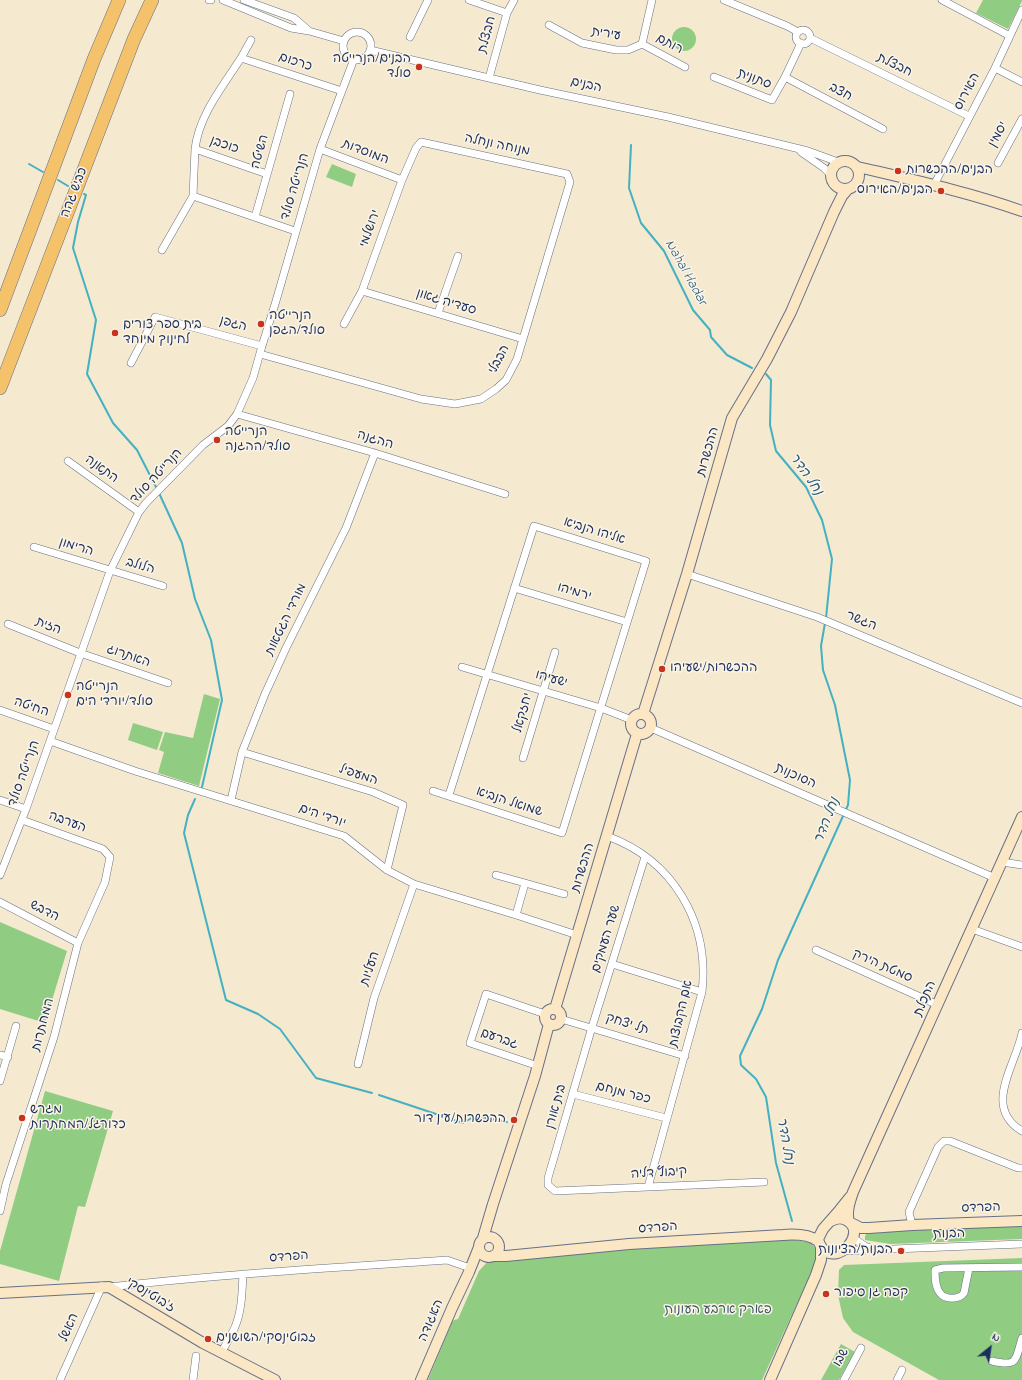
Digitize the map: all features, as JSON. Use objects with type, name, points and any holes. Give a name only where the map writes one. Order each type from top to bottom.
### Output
[{"type":"highway","points":[[0,310],[94,59],[119,0]]},
{"type":"highway","name":"כביש גהה","points":[[0,388],[134,39],[152,0]]},
{"type":"street","points":[[223,0],[291,28],[309,31],[344,41]]},
{"type":"street","points":[[244,0],[294,18],[309,31]]},
{"type":"street","points":[[410,37],[428,0]]},
{"type":"street","points":[[469,0],[507,13]]},
{"type":"street","name":"חבצלת","points":[[489,78],[507,13],[514,0]]},
{"type":"street","points":[[642,44],[652,0]]},
{"type":"street","points":[[726,0],[798,32],[802,30],[806,31],[809,33],[810,38],[807,42],[800,43],[797,41],[796,37],[798,32]]},
{"type":"street","points":[[943,0],[1010,36]]},
{"type":"street","name":"האירוס","points":[[934,185],[995,68],[1022,10]]},
{"type":"street","name":"עירית","points":[[549,25],[582,43],[616,50],[628,50],[642,44]]},
{"type":"street","points":[[359,32],[364,33],[370,40],[370,50],[369,54],[362,59],[354,60],[346,55],[344,50],[344,41],[350,34],[359,32]]},
{"type":"street","name":"חבצלת","points":[[810,38],[969,116]]},
{"type":"street","points":[[194,149],[196,138],[206,113],[241,58],[250,40]]},
{"type":"street","name":"סתונית","points":[[714,77],[772,100],[785,77],[800,43]]},
{"type":"street","name":"רותם","points":[[642,44],[685,67]]},
{"type":"street","name":"הבנים","points":[[370,50],[540,90],[668,117],[808,151],[838,162]]},
{"type":"street","name":"כרכום","points":[[241,58],[342,91]]},
{"type":"street","points":[[320,149],[354,60]]},
{"type":"street","points":[[995,68],[1022,82]]},
{"type":"street","name":"חצב","points":[[785,77],[883,129]]},
{"type":"street","name":"השיטה","points":[[255,217],[290,94]]},
{"type":"street","name":"יסמין","points":[[998,163],[1022,119]]},
{"type":"street","name":"מנוחה ונחלה","points":[[421,142],[567,174]]},
{"type":"street","name":"ירושלמי","points":[[344,324],[362,291],[402,180],[416,148],[421,142]]},
{"type":"street","name":"כוכבן","points":[[162,250],[193,196],[194,149],[267,174]]},
{"type":"street","name":"המוסדות","points":[[320,149],[402,180]]},
{"type":"street","name":"הנרייטה סולד","points":[[0,875],[26,809],[110,571],[140,512],[146,503],[203,445],[228,426],[237,414],[253,378],[320,149]]},
{"type":"street","name":"הבנים","points":[[796,149],[819,164],[831,175]]},
{"type":"street","points":[[858,167],[860,172],[859,180],[855,186],[840,188],[832,182],[831,175],[833,167],[838,162],[845,160],[850,161],[858,167],[934,185],[1022,210]]},
{"type":"street","name":"הבבלי","points":[[260,354],[421,399],[455,404],[482,399],[506,380],[517,359],[570,182],[567,174]]},
{"type":"street","points":[[859,180],[876,176],[891,175]]},
{"type":"street","name":"ההכשרות","points":[[834,212],[836,186]]},
{"type":"street","name":"ההכשרות","points":[[643,714],[687,574],[732,418],[767,359],[791,312],[834,212],[848,188]]},
{"type":"street","points":[[193,196],[295,231]]},
{"type":"street","points":[[438,313],[458,256]]},
{"type":"street","name":"סעדיה גאון","points":[[362,291],[523,339]]},
{"type":"street","name":"הגפן","points":[[131,363],[155,317],[262,346]]},
{"type":"street","name":"ההגנה","points":[[237,414],[375,453],[505,494]]},
{"type":"street","name":"מורדי הגטאות","points":[[231,800],[242,752],[265,694],[286,648],[346,528],[375,453]]},
{"type":"street","name":"התאנה","points":[[68,461],[140,512]]},
{"type":"street","name":"אליהו הנביא","points":[[448,796],[534,526],[646,561],[562,833]]},
{"type":"street","name":"הרימון","points":[[34,548],[110,571]]},
{"type":"street","name":"הלולב","points":[[110,571],[163,586]]},
{"type":"street","name":"הגשר","points":[[687,574],[818,617],[1022,703]]},
{"type":"street","name":"ירמיהו","points":[[514,588],[628,622]]},
{"type":"street","name":"הזית","points":[[8,624],[80,653]]},
{"type":"street","name":"יחזקאל","points":[[523,758],[555,652]]},
{"type":"street","name":"האתרוג","points":[[80,653],[168,683]]},
{"type":"street","name":"ישעיהו","points":[[462,667],[601,708],[632,720]]},
{"type":"street","name":"החיטה","points":[[0,710],[54,729]]},
{"type":"street","points":[[643,714],[651,721],[651,728],[646,733],[637,734],[632,729],[632,720],[636,715],[643,714]]},
{"type":"street","name":"הסוכנות","points":[[651,728],[995,878]]},
{"type":"street","name":"ההכשרות","points":[[555,1009],[637,734]]},
{"type":"street","name":"יורדי הים","points":[[50,741],[135,771],[344,836],[387,870],[414,884],[577,935]]},
{"type":"street","name":"המעפיל","points":[[242,752],[373,792],[403,805],[387,870]]},
{"type":"street","name":"שמואל הנביא","points":[[433,791],[562,833]]},
{"type":"street","points":[[0,800],[26,809]]},
{"type":"street","name":"התכלת","points":[[850,1222],[849,1203],[853,1192],[1022,817]]},
{"type":"street","name":"הערבה","points":[[22,820],[103,849]]},
{"type":"street","name":"אם הקבוצות","points":[[607,836],[620,840],[645,857],[670,879],[683,896],[701,944],[704,976],[702,992],[648,1187]]},
{"type":"street","name":"המחתרות","points":[[0,1211],[3,1183],[54,1037],[78,943],[105,882],[110,857],[103,849]]},
{"type":"street","name":"שער העמקים","points":[[592,1027],[645,857]]},
{"type":"street","points":[[1002,862],[1022,865]]},
{"type":"street","points":[[496,875],[564,894]]},
{"type":"street","points":[[516,915],[525,883]]},
{"type":"street","name":"העליות","points":[[358,1064],[374,998],[414,884]]},
{"type":"street","name":"הדבש","points":[[0,902],[78,943]]},
{"type":"street","points":[[972,930],[1022,947]]},
{"type":"street","name":"סמטת הירק","points":[[816,950],[938,1005]]},
{"type":"street","points":[[612,964],[702,992]]},
{"type":"street","name":"גברעם","points":[[538,1066],[470,1043],[486,994],[547,1019]]},
{"type":"street","points":[[490,1215],[498,1250],[490,1256],[481,1254],[481,1242],[538,1066],[547,1019],[549,1010],[555,1009],[560,1012],[561,1019],[556,1025],[547,1019]]},
{"type":"street","name":"תל יצחק","points":[[561,1019],[685,1056]]},
{"type":"street","points":[[0,1081],[16,1026]]},
{"type":"street","name":"בית אורן","points":[[555,1191],[548,1185],[548,1178],[592,1027]]},
{"type":"street","points":[[1022,1033],[1003,1087],[1002,1098],[1004,1110],[1009,1120],[1022,1131]]},
{"type":"street","points":[[0,1055],[8,1057]]},
{"type":"street","name":"כפר מנחם","points":[[573,1094],[666,1118]]},
{"type":"street","points":[[912,1225],[909,1212],[938,1147],[944,1141],[950,1141],[1018,1168],[1022,1168]]},
{"type":"street","name":"קיבוץ דליה","points":[[555,1191],[764,1182]]},
{"type":"street","name":"התכלת","points":[[829,1222],[853,1192]]},
{"type":"street","points":[[770,1380],[816,1275],[822,1252],[819,1244],[821,1232],[829,1222],[840,1218],[850,1222],[854,1230],[854,1237],[841,1252],[816,1275]]},
{"type":"street","name":"הפרדס","points":[[850,1222],[861,1228],[869,1228],[1022,1221]]},
{"type":"street","name":"הפרדס","points":[[797,1234],[829,1222]]},
{"type":"street","name":"הפרדס","points":[[854,1237],[860,1231],[869,1228]]},
{"type":"street","name":"הפרדס","points":[[490,1256],[629,1244],[797,1234],[812,1237],[819,1244]]},
{"type":"street","points":[[481,1242],[490,1237],[497,1242]]},
{"type":"street","name":"הבנות","points":[[854,1237],[865,1246],[878,1249]]},
{"type":"street","name":"האגודה","points":[[421,1380],[481,1242]]},
{"type":"street","name":"הפרדס","points":[[497,1242],[507,1250],[521,1254]]},
{"type":"street","points":[[819,1244],[830,1253],[841,1252]]},
{"type":"street","name":"הבנות","points":[[841,1252],[878,1249],[1022,1244]]},
{"type":"street","name":"האגודה","points":[[470,1270],[490,1256]]},
{"type":"street","name":"הפרדס","points":[[106,1286],[242,1274],[448,1260],[470,1270]]},
{"type":"street","points":[[969,1268],[964,1294],[958,1298],[946,1297],[940,1294],[936,1286],[936,1270],[943,1268],[1022,1267]]},
{"type":"street","points":[[221,1353],[235,1327],[239,1313],[242,1299],[242,1274]]},
{"type":"street","points":[[0,1293],[106,1286]]},
{"type":"street","name":"ז'בוטינסקי","points":[[106,1286],[221,1353],[275,1380]]},
{"type":"street","name":"האשל","points":[[60,1380],[106,1286]]},
{"type":"street","points":[[992,1361],[1006,1364],[1014,1361],[1022,1338]]},
{"type":"street","name":"שבו","points":[[844,1380],[861,1348]]},
{"type":"street","points":[[193,1380],[196,1356]]},
{"type":"street","points":[[897,1380],[902,1370]]},
{"type":"green space","points":[[983,0],[1022,1],[1008,29],[976,13]]},
{"type":"green space","points":[[684,27],[689,28],[695,34],[695,44],[689,50],[684,51],[679,50],[673,44],[672,39],[673,34],[679,28]]},
{"type":"green space","points":[[332,164],[356,174],[352,187],[326,177]]},
{"type":"green space","points":[[204,694],[220,699],[199,786],[158,773],[164,752],[159,750],[165,732],[193,738]]},
{"type":"green space","points":[[133,723],[163,732],[157,750],[128,740]]},
{"type":"green space","points":[[0,922],[67,951],[45,1023],[0,1009]]},
{"type":"green space","points":[[45,1091],[113,1111],[85,1207],[78,1206],[59,1281],[0,1264],[0,1251]]},
{"type":"green space","points":[[1022,1226],[1022,1239],[890,1244],[865,1240],[867,1233],[873,1232]]},
{"type":"green space","name":"פארק ארבע העונות","points":[[784,1238],[811,1243],[816,1249],[816,1262],[762,1380],[428,1380],[452,1322],[458,1319],[479,1271],[491,1258]]},
{"type":"green space","points":[[1022,1258],[1022,1380],[939,1380],[853,1332],[843,1318],[838,1295],[839,1270],[844,1265]]},
{"type":"green space","points":[[841,1344],[855,1352],[839,1380],[821,1380]]},
{"type":"waterway","name":"Nahal Hadar","points":[[631,145],[629,188],[641,223],[664,251],[693,310],[710,330],[711,337],[727,355],[752,368]]},
{"type":"waterway","points":[[29,164],[43,172]]},
{"type":"waterway","points":[[58,180],[68,186]]},
{"type":"waterway","points":[[84,194],[86,195],[78,222],[73,248],[96,320],[87,374],[113,423],[137,450],[157,489]]},
{"type":"waterway","name":"נחל הדר","points":[[766,374],[771,380],[770,425],[776,451],[806,487],[822,520],[832,559],[826,618]]},
{"type":"waterway","points":[[159,493],[182,543],[195,599],[211,640],[222,700],[202,787]]},
{"type":"waterway","name":"נחל הדר","points":[[792,1221],[776,1163],[766,1097],[756,1079],[741,1065],[740,1056],[762,1009],[778,960],[848,805],[850,780],[835,705],[823,670],[821,646],[825,623]]},
{"type":"waterway","points":[[195,799],[188,815],[184,833],[226,1000],[258,1014],[280,1029],[316,1078],[372,1093]]},
{"type":"waterway","points":[[379,1095],[463,1123],[475,1116],[507,1122]]},
{"type":"place","name":"הבנים/הנרייטה סולד","points":[[419,67]]},
{"type":"place","name":"הבנים/ההכשרות","points":[[898,171]]},
{"type":"place","name":"הבנים/האירוס","points":[[941,191]]},
{"type":"place","name":"הנרייטה סולד/הגפן","points":[[261,324]]},
{"type":"place","name":"בית ספר צורים לחינוך מיוחד","points":[[115,333]]},
{"type":"place","name":"הנרייטה סולד/ההגנה","points":[[217,440]]},
{"type":"place","name":"ההכשרות/ישעיהו","points":[[662,669]]},
{"type":"place","name":"הנרייטה סולד/יורדי הים","points":[[68,695]]},
{"type":"place","name":"מגרש כדורגל/המחתרות","points":[[22,1118]]},
{"type":"place","name":"ההכשרות/עין דור","points":[[514,1120]]},
{"type":"place","name":"הבנות/הציונות","points":[[901,1251]]},
{"type":"place","name":"קפה גן סיפור","points":[[826,1294]]},
{"type":"place","name":"זבוטינסקי/השושנים","points":[[208,1339]]}]
